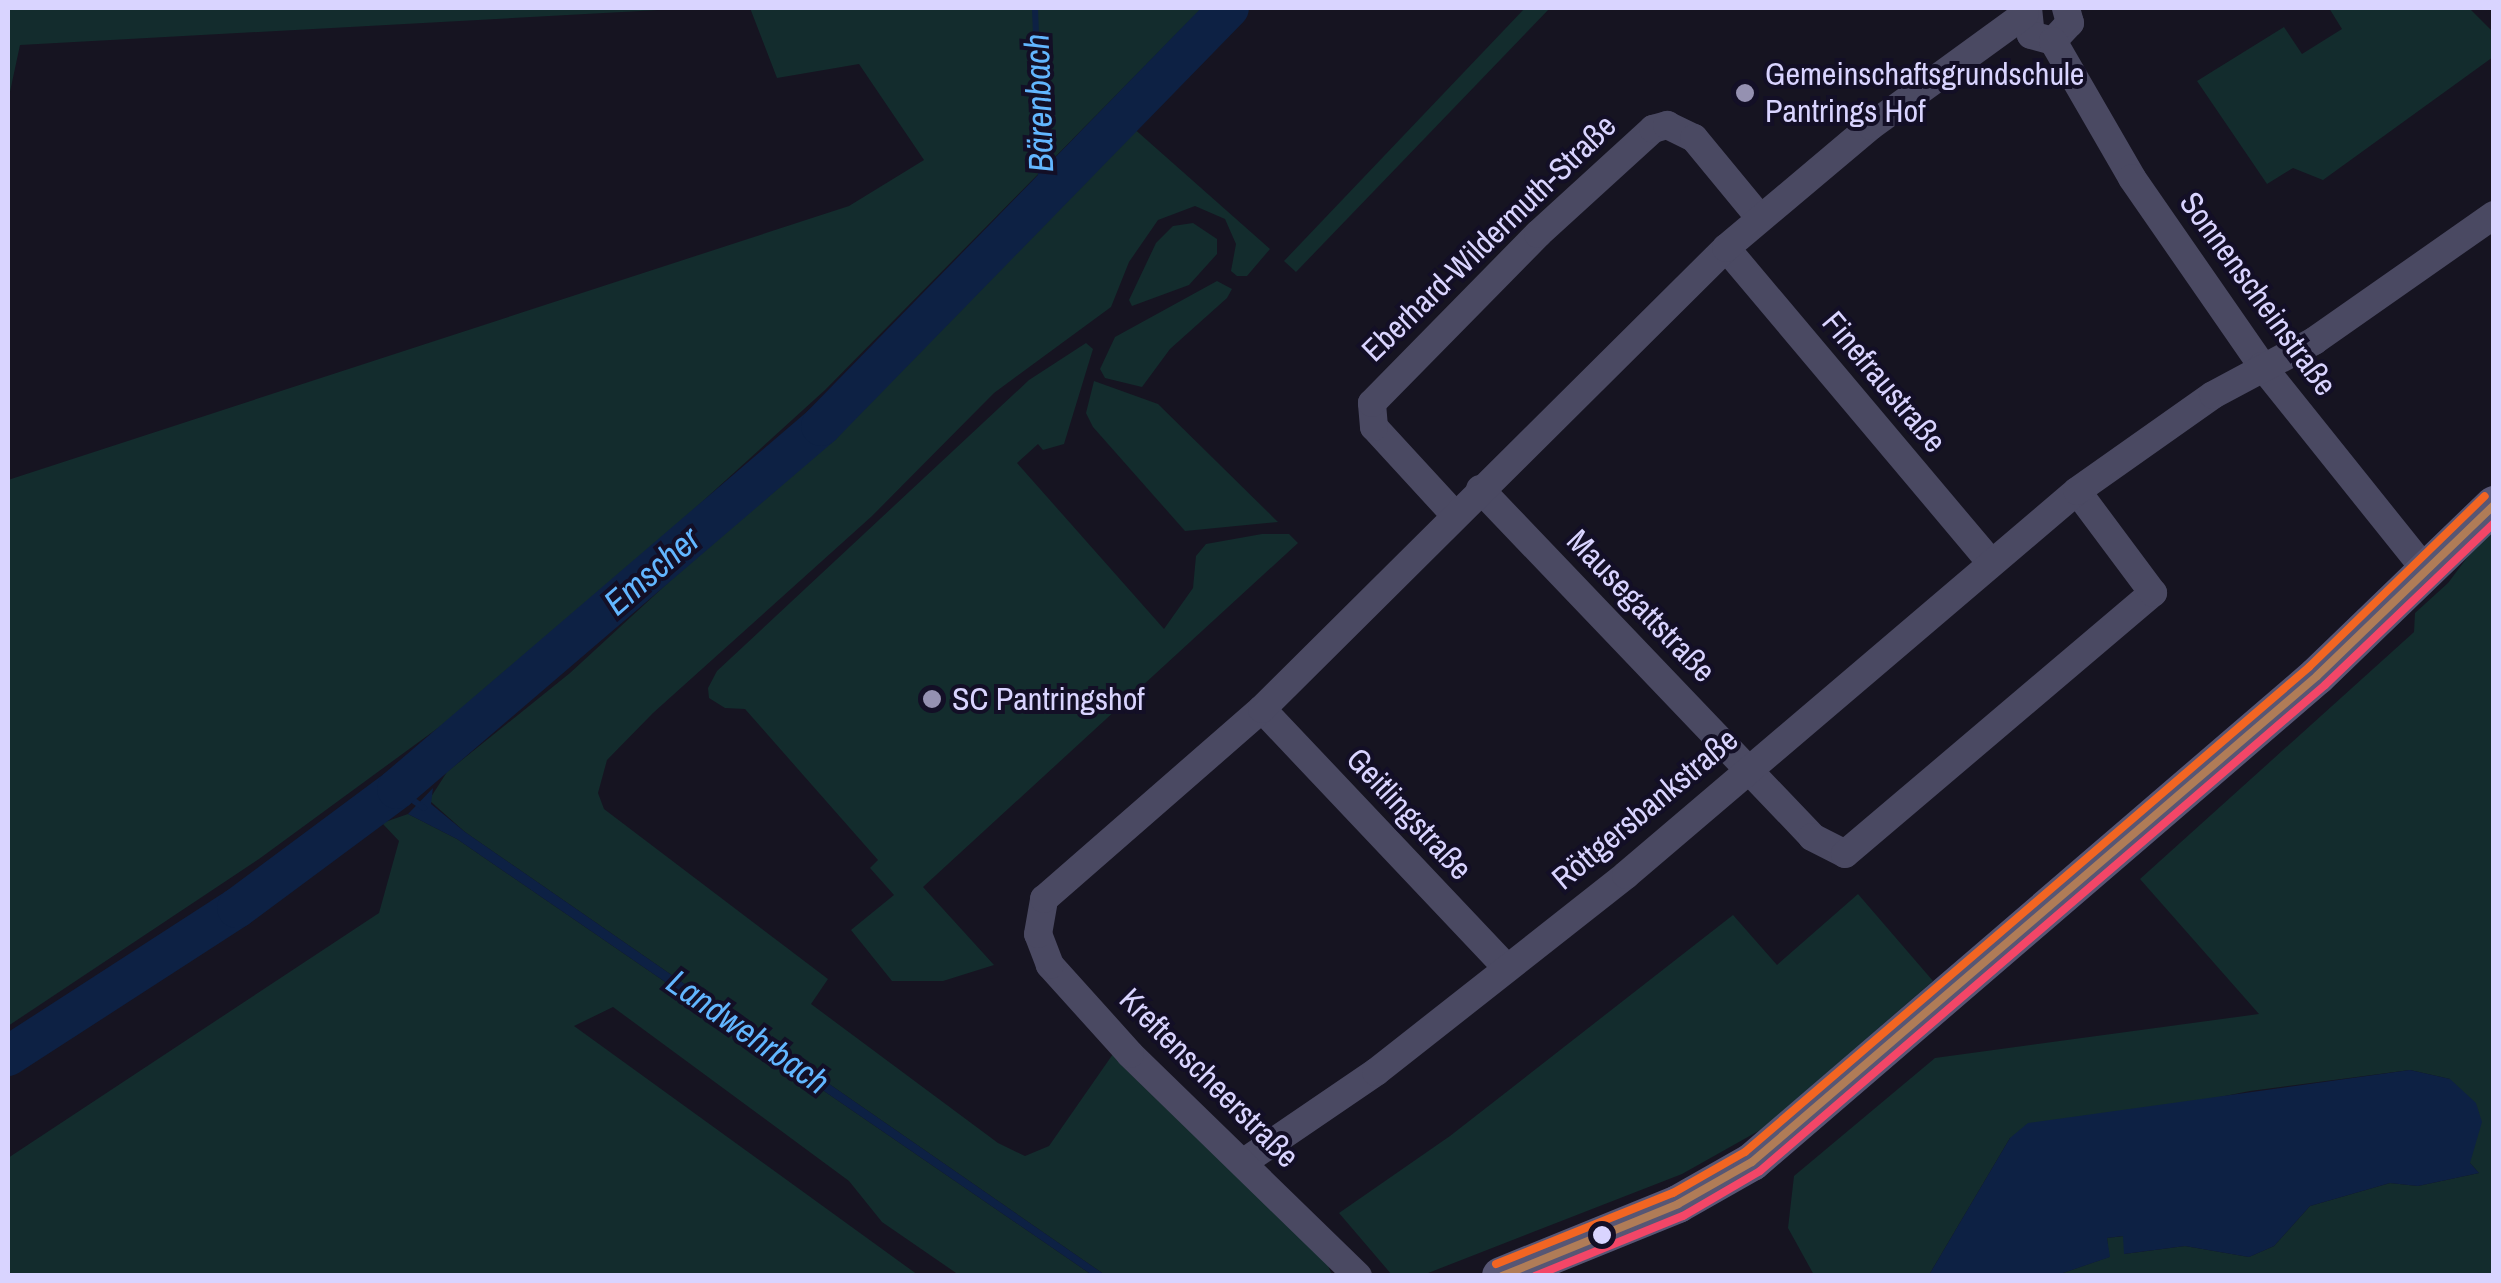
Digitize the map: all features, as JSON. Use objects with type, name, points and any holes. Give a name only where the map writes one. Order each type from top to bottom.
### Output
[{"type":"main road","points":[[1500,1276],[1678,1204],[1752,1162],[2318,676],[2494,504]]},
{"type":"street","points":[[2053,42],[2067,31],[2072,10]]},
{"type":"street","points":[[1262,709],[1454,514],[1726,248],[1871,126],[2026,11]]},
{"type":"street","name":"Sonnenscheinstraße","points":[[2026,11],[2031,36],[2053,42],[2132,178],[2262,366],[2427,572]]},
{"type":"street","name":"Eberhard-Wildermuth-Straße","points":[[1454,514],[1374,428],[1372,403],[1538,234],[1653,129],[1667,125],[1694,138],[1760,218]]},
{"type":"street","name":"Röttgersbankstraße","points":[[1244,1162],[1376,1072],[1749,768],[2077,492],[2262,366],[2314,341],[2494,214]]},
{"type":"street","name":"Finefraustraße","points":[[1726,248],[1990,562]]},
{"type":"street","name":"Mausegattstraße","points":[[1480,489],[1812,837],[1838,854],[1869,840],[2153,593],[2077,492]]},
{"type":"street","name":"Kreftenscheerstraße","points":[[1262,709],[1059,883],[1039,915],[1038,934],[1050,965],[1130,1054],[1358,1276]]},
{"type":"street","name":"Geitlingstraße","points":[[1262,709],[1506,967]]},
{"type":"green space","points":[[8,8],[695,8],[20,45],[8,101]]},
{"type":"green space","points":[[750,8],[1202,8],[825,390],[517,670],[259,859],[8,1026],[8,480],[849,206],[924,160],[859,64],[777,78]]},
{"type":"green space","points":[[1525,8],[1550,8],[1296,272],[1284,261]]},
{"type":"green space","points":[[2329,8],[2469,8],[2493,32],[2493,57],[2323,180],[2293,168],[2267,184],[2197,81],[2284,27],[2302,54],[2342,29]]},
{"type":"green space","points":[[1131,126],[1270,249],[1247,276],[1237,276],[1231,271],[1236,244],[1225,219],[1195,206],[1158,220],[1129,262],[1111,307],[994,393],[872,516],[653,713],[607,760],[598,793],[604,809],[828,979],[811,1004],[998,1143],[1025,1156],[1049,1146],[1113,1054],[1326,1261],[1332,1275],[1105,1275],[465,832],[429,800],[447,772],[570,673],[820,443]]},
{"type":"green space","points":[[1193,223],[1217,239],[1217,254],[1189,285],[1132,306],[1129,300],[1156,243],[1173,226]]},
{"type":"green space","points":[[1217,281],[1232,289],[1227,298],[1170,349],[1142,387],[1105,378],[1100,369],[1115,337]]},
{"type":"green space","name":"SC Pantringshof","points":[[1086,343],[1093,349],[1064,444],[1043,450],[1038,444],[1017,463],[1164,629],[1193,588],[1196,556],[1206,544],[1262,534],[1289,534],[1298,543],[923,887],[994,965],[943,981],[892,981],[851,930],[894,895],[870,868],[878,860],[745,709],[725,708],[709,698],[708,688],[717,671],[1029,380]]},
{"type":"green space","points":[[1094,381],[1158,404],[1278,522],[1185,531],[1093,427],[1086,413]]},
{"type":"green space","points":[[2493,523],[2493,1275],[2057,1275],[2109,1257],[2107,1238],[2124,1236],[2124,1254],[2185,1246],[2249,1257],[2274,1246],[2310,1206],[2390,1183],[2418,1186],[2479,1173],[2470,1163],[2450,1079],[2410,1070],[2250,1091],[2010,1138],[1929,1275],[1814,1275],[1788,1228],[1794,1176],[1935,1058],[2259,1014],[2140,879],[2414,632],[2415,613],[2448,583]]},
{"type":"green space","points":[[408,814],[457,839],[1092,1275],[959,1275],[882,1222],[849,1181],[613,1007],[574,1026],[918,1275],[8,1276],[8,1158],[379,913],[399,841],[382,823]]},
{"type":"green space","points":[[1858,894],[1933,981],[1762,1129],[1682,1174],[1423,1275],[1392,1275],[1339,1213],[1450,1136],[1733,915],[1777,965]]},
{"type":"water","points":[[433,788],[431,804],[465,832],[1105,1275],[1092,1275],[457,839],[408,814]]},
{"type":"water","points":[[2410,1070],[2450,1079],[2476,1103],[2482,1122],[2470,1163],[2479,1173],[2418,1186],[2390,1183],[2310,1206],[2274,1246],[2249,1257],[2185,1246],[2124,1254],[2123,1236],[2107,1238],[2110,1257],[2057,1275],[1929,1275],[2010,1138],[2028,1123]]},
{"type":"waterway","name":"Bärenbach","points":[[1035,8],[1042,199]]},
{"type":"waterway","name":"Emscher","points":[[8,1056],[237,908],[397,789],[821,426],[1229,8]]},
{"type":"waterway","name":"Landwehrbach","points":[[397,789],[424,808]]},
{"type":"transit line","points":[[1496,1264],[1673,1193],[1745,1152],[2309,667],[2485,496]]},
{"type":"transit line","points":[[1502,1276],[1678,1204],[1752,1162],[2317,676],[2494,505]]},
{"type":"transit line","points":[[1535,1276],[1683,1216],[1760,1171],[2325,685],[2494,523]]},
{"type":"place","name":"Gemeinschaftsgrundschule Pantrings Hof","points":[[1745,93]]},
{"type":"place","name":"SC Pantringshof","points":[[932,699]]}]
